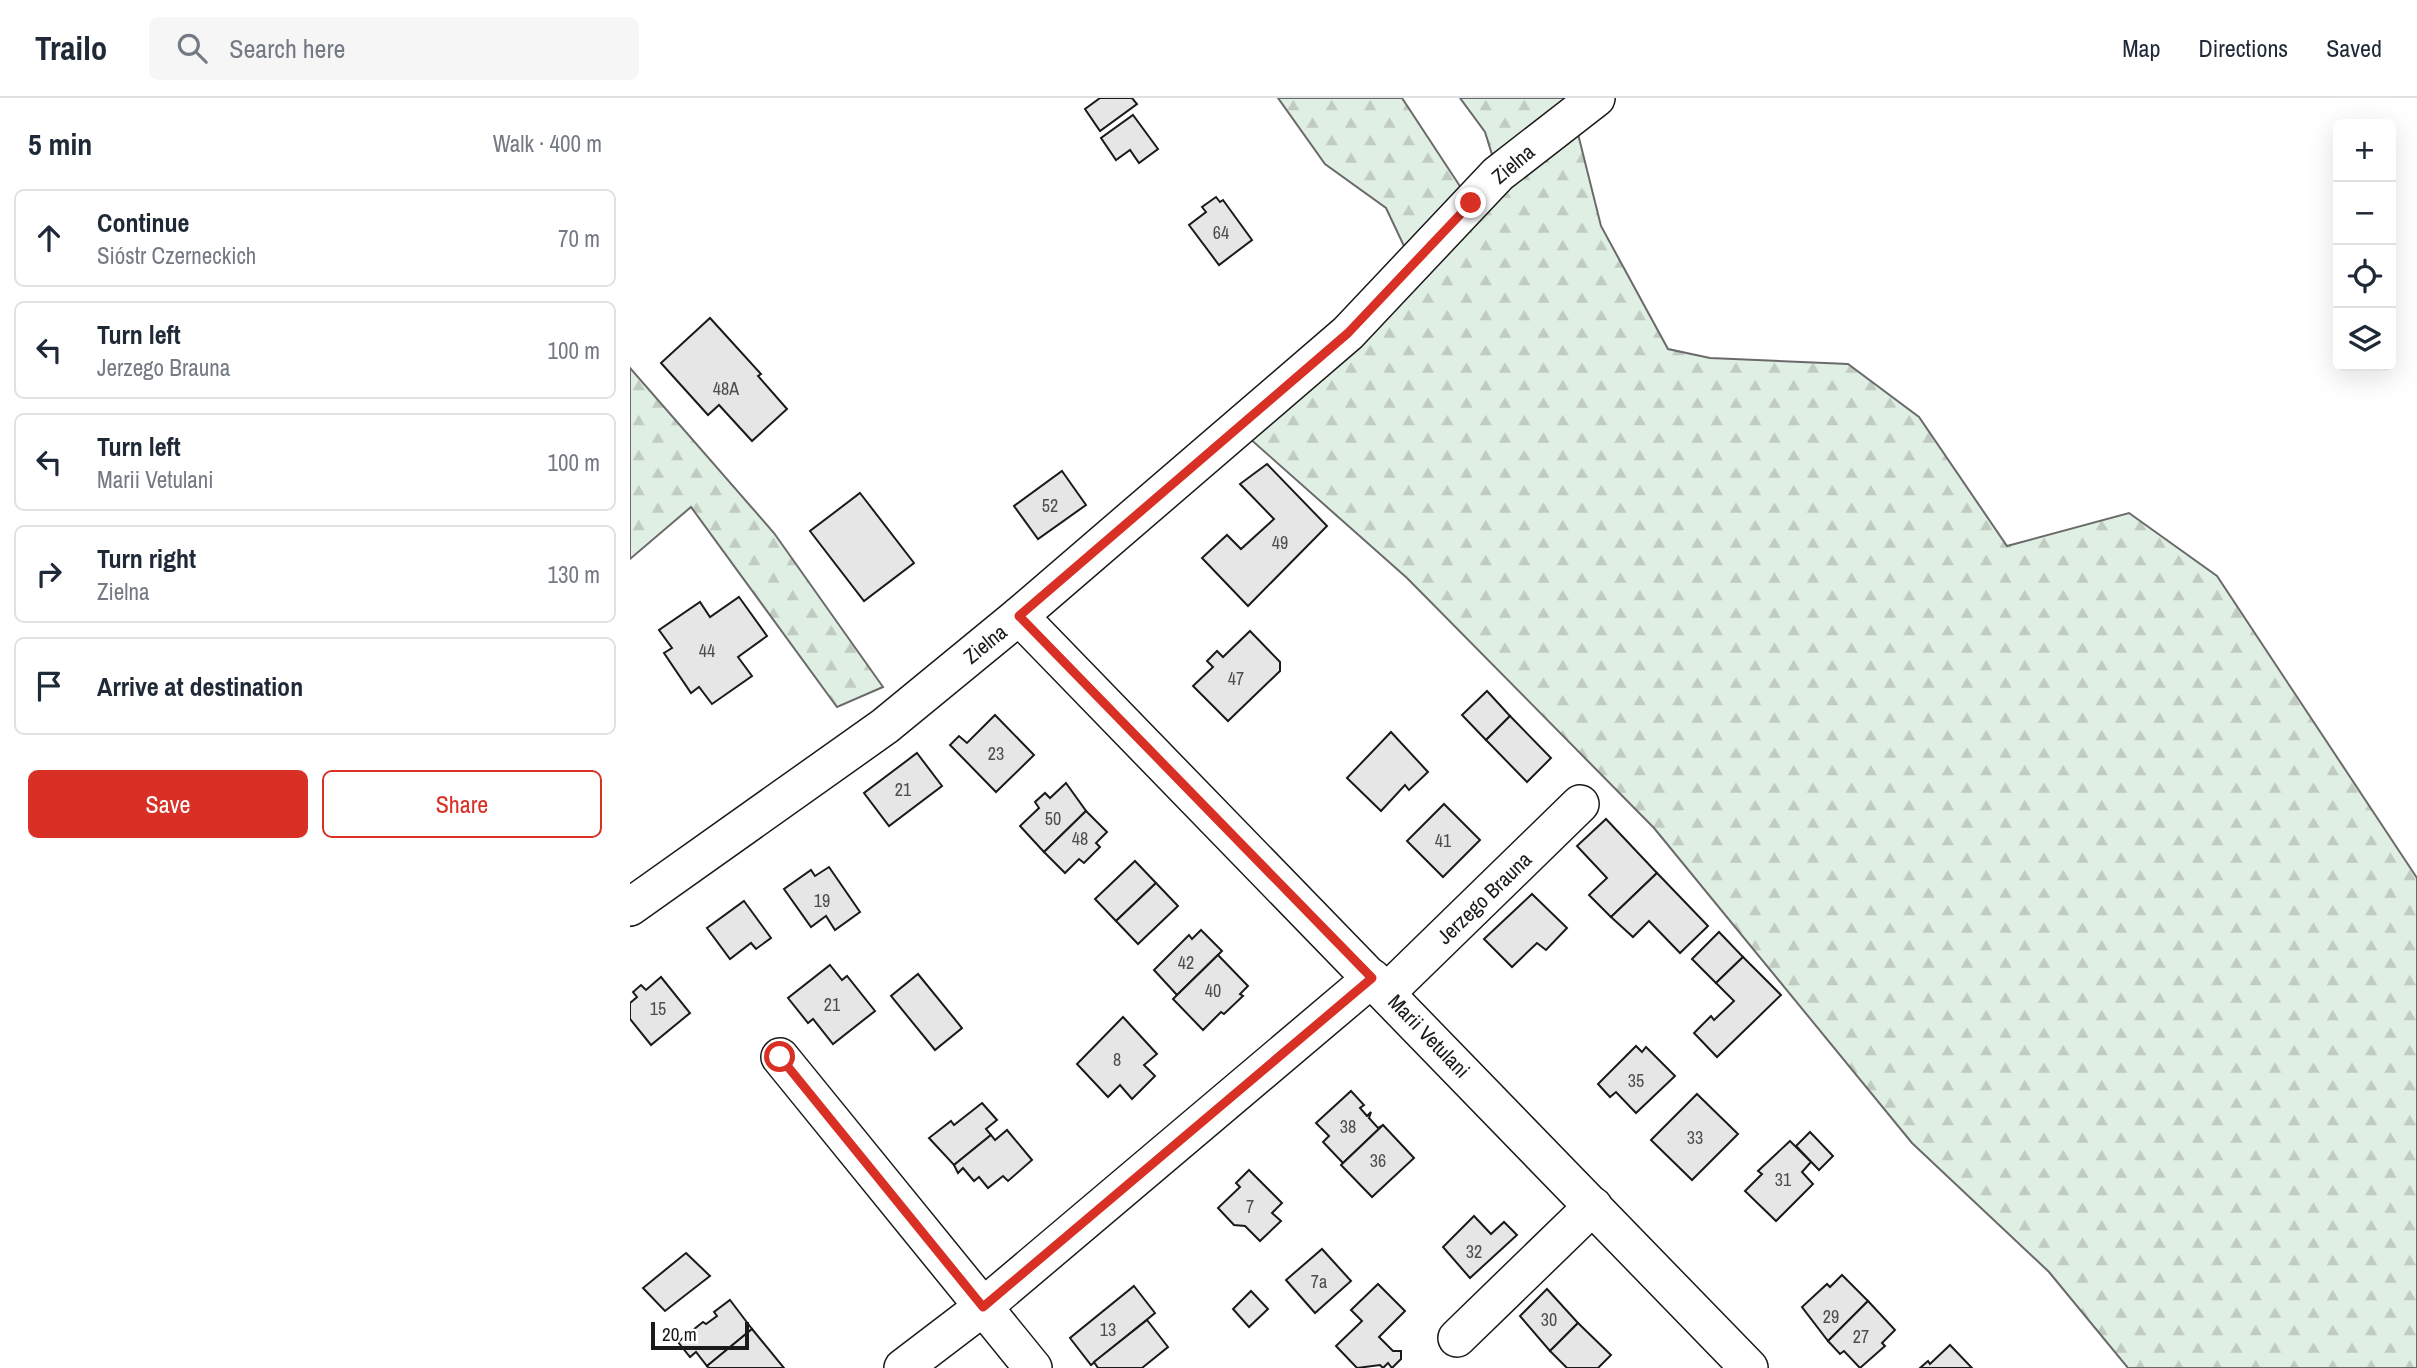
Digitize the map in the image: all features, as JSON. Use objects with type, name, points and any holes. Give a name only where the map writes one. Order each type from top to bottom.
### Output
[{"type":"street","name":"Zielna","points":[[630,907],[885,726],[1019,616],[1340,340],[1499,174],[1596,98]]},
{"type":"street","name":"Marii Vetulani","points":[[1019,616],[1749,1368]]},
{"type":"street","name":"Jerzego Brauna","points":[[903,1368],[983,1307],[1379,985],[1580,804]]},
{"type":"street","points":[[780,1057],[1033,1368]]},
{"type":"street","points":[[1457,1338],[1593,1206]]},
{"type":"green space","points":[[1278,98],[1402,98],[1471,203],[1498,174],[1485,132],[1460,98],[1569,98],[1601,226],[1668,349],[1710,358],[1848,364],[1919,417],[2007,546],[2129,513],[2217,576],[2417,878],[2417,1368],[2128,1368],[2049,1272],[1912,1143],[1654,828],[1407,578],[1239,429],[1413,265],[1386,208],[1325,164]]},
{"type":"green space","points":[[630,368],[774,533],[883,687],[837,707],[691,507],[630,559]]},
{"type":"building","points":[[1100,98],[1132,98],[1137,104],[1100,131],[1085,109]]},
{"type":"building","points":[[1133,115],[1158,149],[1139,163],[1130,150],[1116,160],[1101,138]]},
{"type":"building","points":[[1216,197],[1220,202],[1223,200],[1252,240],[1219,265],[1189,225],[1206,212],[1202,207]]},
{"type":"building","points":[[710,318],[761,374],[758,376],[787,409],[752,441],[719,405],[708,415],[661,363]]},
{"type":"building","points":[[1267,464],[1327,526],[1248,606],[1202,558],[1227,535],[1241,549],[1274,519],[1240,484]]},
{"type":"building","points":[[1062,471],[1086,505],[1038,539],[1014,506]]},
{"type":"building","points":[[860,493],[914,563],[864,601],[810,531]]},
{"type":"building","points":[[739,597],[767,636],[738,657],[752,676],[712,704],[699,687],[691,693],[664,653],[672,648],[659,630],[700,602],[710,617]]},
{"type":"building","points":[[1250,631],[1280,662],[1280,671],[1228,721],[1193,686],[1213,667],[1207,661],[1217,651],[1223,657]]},
{"type":"building","points":[[1487,691],[1510,716],[1486,740],[1462,715]]},
{"type":"building","points":[[995,715],[1034,755],[996,792],[950,745],[959,736],[967,743]]},
{"type":"building","points":[[1510,716],[1551,758],[1527,782],[1486,740]]},
{"type":"building","points":[[1391,732],[1428,772],[1409,790],[1405,785],[1381,811],[1347,778]]},
{"type":"building","points":[[917,753],[942,786],[889,826],[864,793]]},
{"type":"building","points":[[1066,783],[1086,811],[1044,852],[1020,826],[1039,808],[1035,802],[1045,793],[1050,798]]},
{"type":"building","points":[[1444,804],[1480,840],[1443,877],[1407,841]]},
{"type":"building","points":[[1086,811],[1107,832],[1096,843],[1100,847],[1084,863],[1079,859],[1065,873],[1044,852]]},
{"type":"building","points":[[1606,819],[1657,873],[1611,917],[1589,895],[1607,878],[1577,846]]},
{"type":"building","points":[[1135,861],[1156,883],[1116,921],[1095,899]]},
{"type":"building","points":[[829,867],[860,912],[835,930],[826,916],[811,927],[784,889],[811,870],[815,876]]},
{"type":"building","points":[[1657,873],[1708,926],[1680,953],[1649,921],[1633,937],[1611,917]]},
{"type":"building","points":[[1156,883],[1178,906],[1138,944],[1116,921]]},
{"type":"building","points":[[1532,894],[1567,928],[1546,950],[1537,943],[1512,967],[1484,939]]},
{"type":"building","points":[[744,901],[771,938],[756,949],[751,943],[730,959],[707,928]]},
{"type":"building","points":[[1201,930],[1222,951],[1177,995],[1154,970],[1189,935],[1192,939]]},
{"type":"building","points":[[1719,932],[1743,957],[1716,983],[1692,959]]},
{"type":"building","points":[[1218,955],[1248,986],[1240,994],[1243,996],[1203,1030],[1173,999]]},
{"type":"building","points":[[1743,957],[1781,995],[1717,1057],[1694,1033],[1711,1016],[1714,1020],[1734,1001],[1716,983]]},
{"type":"building","points":[[830,965],[842,980],[847,976],[875,1011],[833,1044],[813,1019],[808,1023],[788,998]]},
{"type":"building","points":[[918,974],[962,1028],[935,1050],[891,996]]},
{"type":"building","points":[[661,977],[690,1013],[651,1045],[630,1019],[630,1003],[637,997],[633,992],[641,985],[646,990]]},
{"type":"building","points":[[1123,1017],[1157,1054],[1144,1065],[1155,1076],[1132,1099],[1120,1085],[1108,1097],[1077,1064]]},
{"type":"building","points":[[1636,1046],[1642,1052],[1646,1047],[1675,1076],[1636,1113],[1616,1092],[1610,1097],[1598,1084]]},
{"type":"building","points":[[1351,1091],[1364,1105],[1360,1108],[1367,1116],[1371,1112],[1369,1118],[1378,1128],[1383,1125],[1343,1163],[1323,1142],[1329,1136],[1316,1123]]},
{"type":"building","points":[[1697,1094],[1738,1134],[1692,1180],[1651,1140]]},
{"type":"building","points":[[982,1103],[997,1120],[986,1129],[991,1135],[954,1165],[929,1138],[951,1121],[954,1125]]},
{"type":"building","points":[[1383,1125],[1414,1158],[1372,1197],[1341,1165]]},
{"type":"building","points":[[1007,1130],[1032,1160],[1008,1181],[1003,1176],[988,1188],[979,1177],[974,1181],[963,1168],[958,1173],[954,1165],[991,1135],[995,1140]]},
{"type":"building","points":[[1810,1132],[1833,1156],[1819,1170],[1796,1146]]},
{"type":"building","points":[[1790,1141],[1811,1162],[1802,1172],[1813,1184],[1776,1221],[1745,1191],[1762,1174],[1758,1171]]},
{"type":"building","points":[[1249,1170],[1282,1203],[1272,1213],[1281,1221],[1260,1241],[1245,1226],[1234,1225],[1218,1208],[1240,1187],[1236,1183]]},
{"type":"building","points":[[1474,1216],[1491,1234],[1504,1222],[1517,1235],[1470,1278],[1443,1247]]},
{"type":"building","points":[[1322,1249],[1351,1281],[1315,1313],[1286,1280]]},
{"type":"building","points":[[686,1253],[710,1276],[665,1311],[643,1288]]},
{"type":"building","points":[[1842,1275],[1868,1301],[1828,1341],[1802,1307],[1827,1284],[1830,1287]]},
{"type":"building","points":[[1378,1284],[1405,1311],[1379,1337],[1393,1351],[1401,1351],[1401,1359],[1392,1368],[1388,1363],[1383,1368],[1380,1365],[1357,1368],[1336,1346],[1362,1321],[1351,1310]]},
{"type":"building","points":[[1134,1286],[1155,1313],[1091,1365],[1070,1338]]},
{"type":"building","points":[[1547,1289],[1578,1323],[1550,1351],[1520,1316]]},
{"type":"building","points":[[1251,1291],[1268,1309],[1249,1327],[1233,1309]]},
{"type":"building","points":[[730,1300],[752,1329],[707,1366],[696,1352],[690,1357],[678,1342],[703,1322],[706,1324],[717,1316],[714,1312]]},
{"type":"building","points":[[1868,1301],[1895,1330],[1882,1343],[1885,1346],[1860,1368],[1844,1351],[1840,1354],[1828,1341]]},
{"type":"building","points":[[1147,1320],[1168,1347],[1142,1368],[1098,1368],[1094,1362]]},
{"type":"building","points":[[1578,1323],[1611,1355],[1598,1368],[1567,1368],[1550,1351]]},
{"type":"building","points":[[752,1329],[784,1368],[707,1366]]},
{"type":"building","points":[[1950,1345],[1972,1368],[1920,1368],[1928,1361],[1930,1364]]},
{"type":"route","points":[[780,1057],[983,1307],[1372,978],[1019,616],[1348,333],[1471,203]]}]
